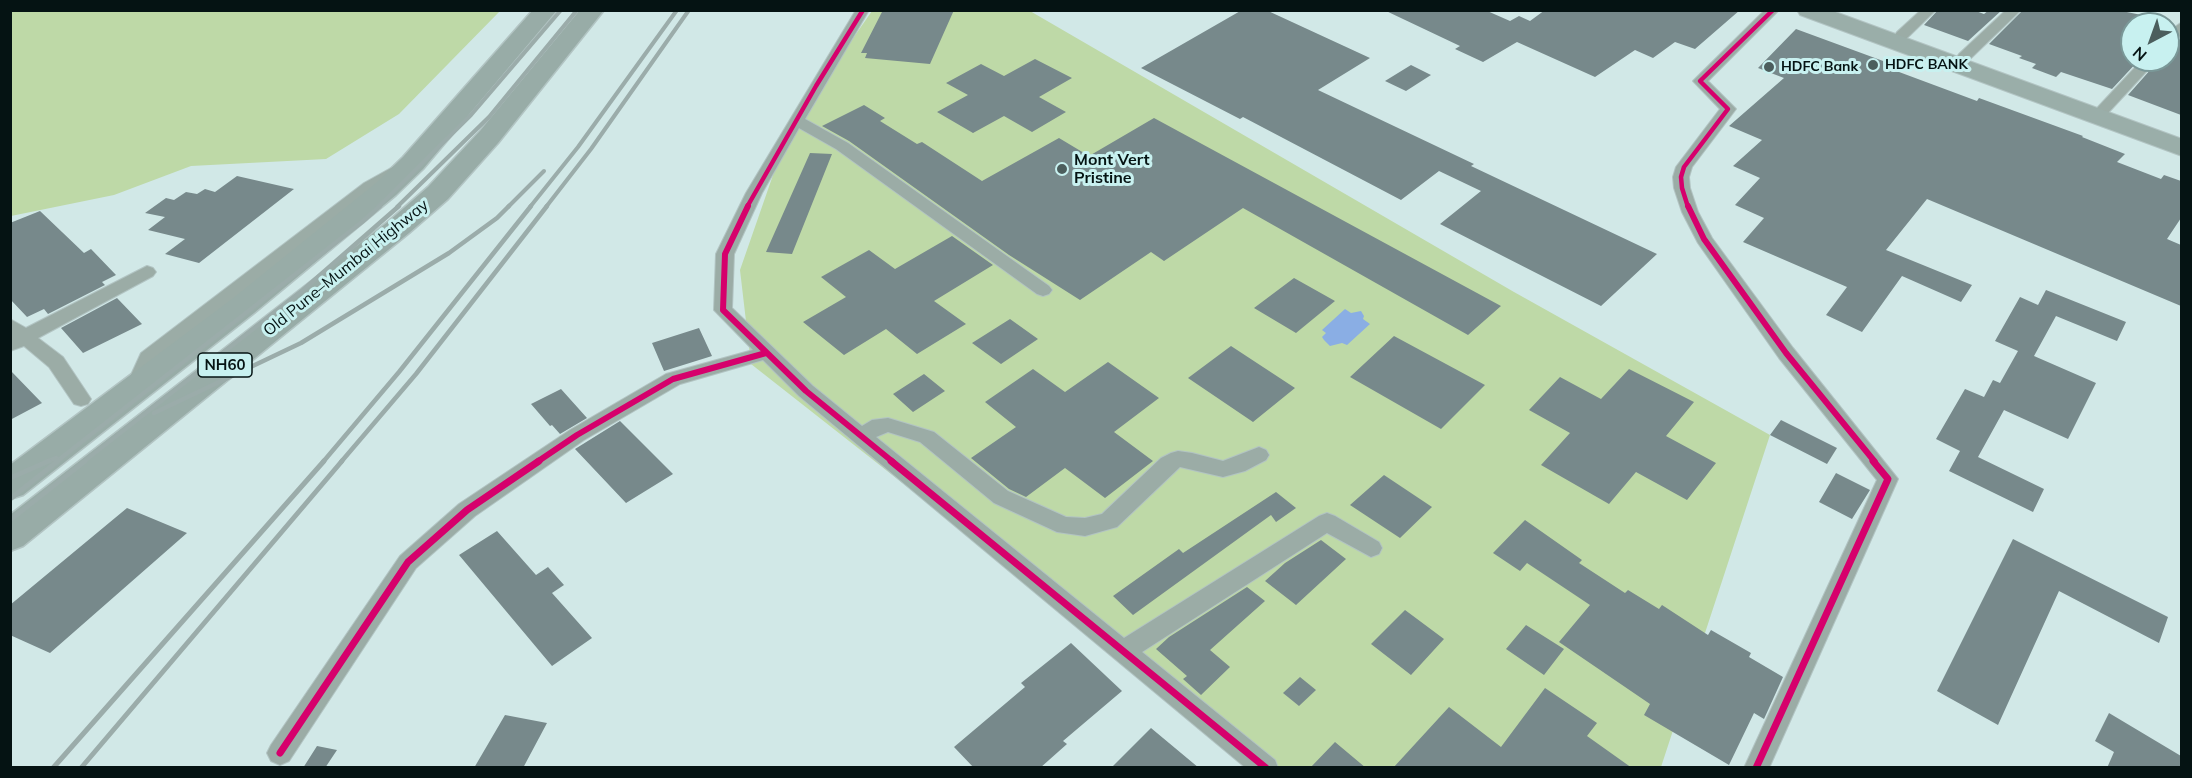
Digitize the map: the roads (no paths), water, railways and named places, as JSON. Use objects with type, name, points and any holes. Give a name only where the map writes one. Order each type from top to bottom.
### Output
[{"type":"highway","name":"NH60","points":[[20,477],[350,219],[413,163],[546,10]]},
{"type":"highway","name":"Old Pune–Mumbai Highway","points":[[10,536],[399,227],[438,193],[489,137],[593,10]]},
{"type":"highway","points":[[20,477],[72,487]]},
{"type":"main road","points":[[1808,10],[2141,127],[2181,137]]},
{"type":"main road","points":[[1837,10],[2103,110],[2181,148]]},
{"type":"street","points":[[863,10],[754,193],[725,254],[723,310],[806,391],[1125,650],[1266,768]]},
{"type":"street","points":[[1756,768],[1888,479],[1786,352],[1704,239],[1690,212],[1682,188],[1681,177],[1684,167],[1728,108],[1700,81],[1773,10]]},
{"type":"street","points":[[1902,35],[1930,10]]},
{"type":"street","points":[[1964,57],[2014,10]]},
{"type":"street","points":[[2103,110],[2139,72]]},
{"type":"street","points":[[796,120],[842,146],[1043,290]]},
{"type":"street","points":[[15,336],[147,272]]},
{"type":"street","points":[[15,336],[56,362],[81,399]]},
{"type":"street","points":[[280,753],[408,562],[467,510],[577,435],[673,379],[766,353]]},
{"type":"street","points":[[861,436],[879,425],[888,425],[927,437],[1001,497],[1065,526],[1085,527],[1109,521],[1168,464],[1178,459],[1192,460],[1223,469],[1238,465],[1258,455]]},
{"type":"street","points":[[1125,650],[1327,522],[1371,548]]},
{"type":"water","points":[[1345,309],[1351,313],[1361,311],[1363,319],[1370,324],[1347,345],[1342,343],[1330,346],[1322,337],[1326,333],[1322,330]]},
{"type":"railway","points":[[378,207],[471,115],[561,10]]},
{"type":"railway","points":[[397,207],[489,117],[577,10]]},
{"type":"railway","points":[[530,207],[578,147],[677,10]]},
{"type":"railway","points":[[546,207],[591,149],[689,10]]},
{"type":"railway","points":[[154,413],[301,343],[449,253],[497,218],[544,171]]},
{"type":"railway","points":[[56,462],[380,206]]},
{"type":"railway","points":[[83,462],[303,290],[399,206]]},
{"type":"railway","points":[[323,462],[399,372],[531,206]]},
{"type":"railway","points":[[341,462],[416,374],[547,206]]},
{"type":"railway","points":[[46,462],[56,458]]},
{"type":"railway","points":[[10,478],[49,461]]},
{"type":"railway","points":[[10,499],[58,461]]},
{"type":"railway","points":[[10,520],[85,461]]},
{"type":"railway","points":[[53,768],[324,461]]},
{"type":"railway","points":[[81,768],[342,461]]},
{"type":"place","name":"HDFC BANK","points":[[1873,65]]},
{"type":"place","name":"HDFC Bank","points":[[1769,67]]},
{"type":"place","name":"Mont Vert Pristine","points":[[1062,169]]}]
